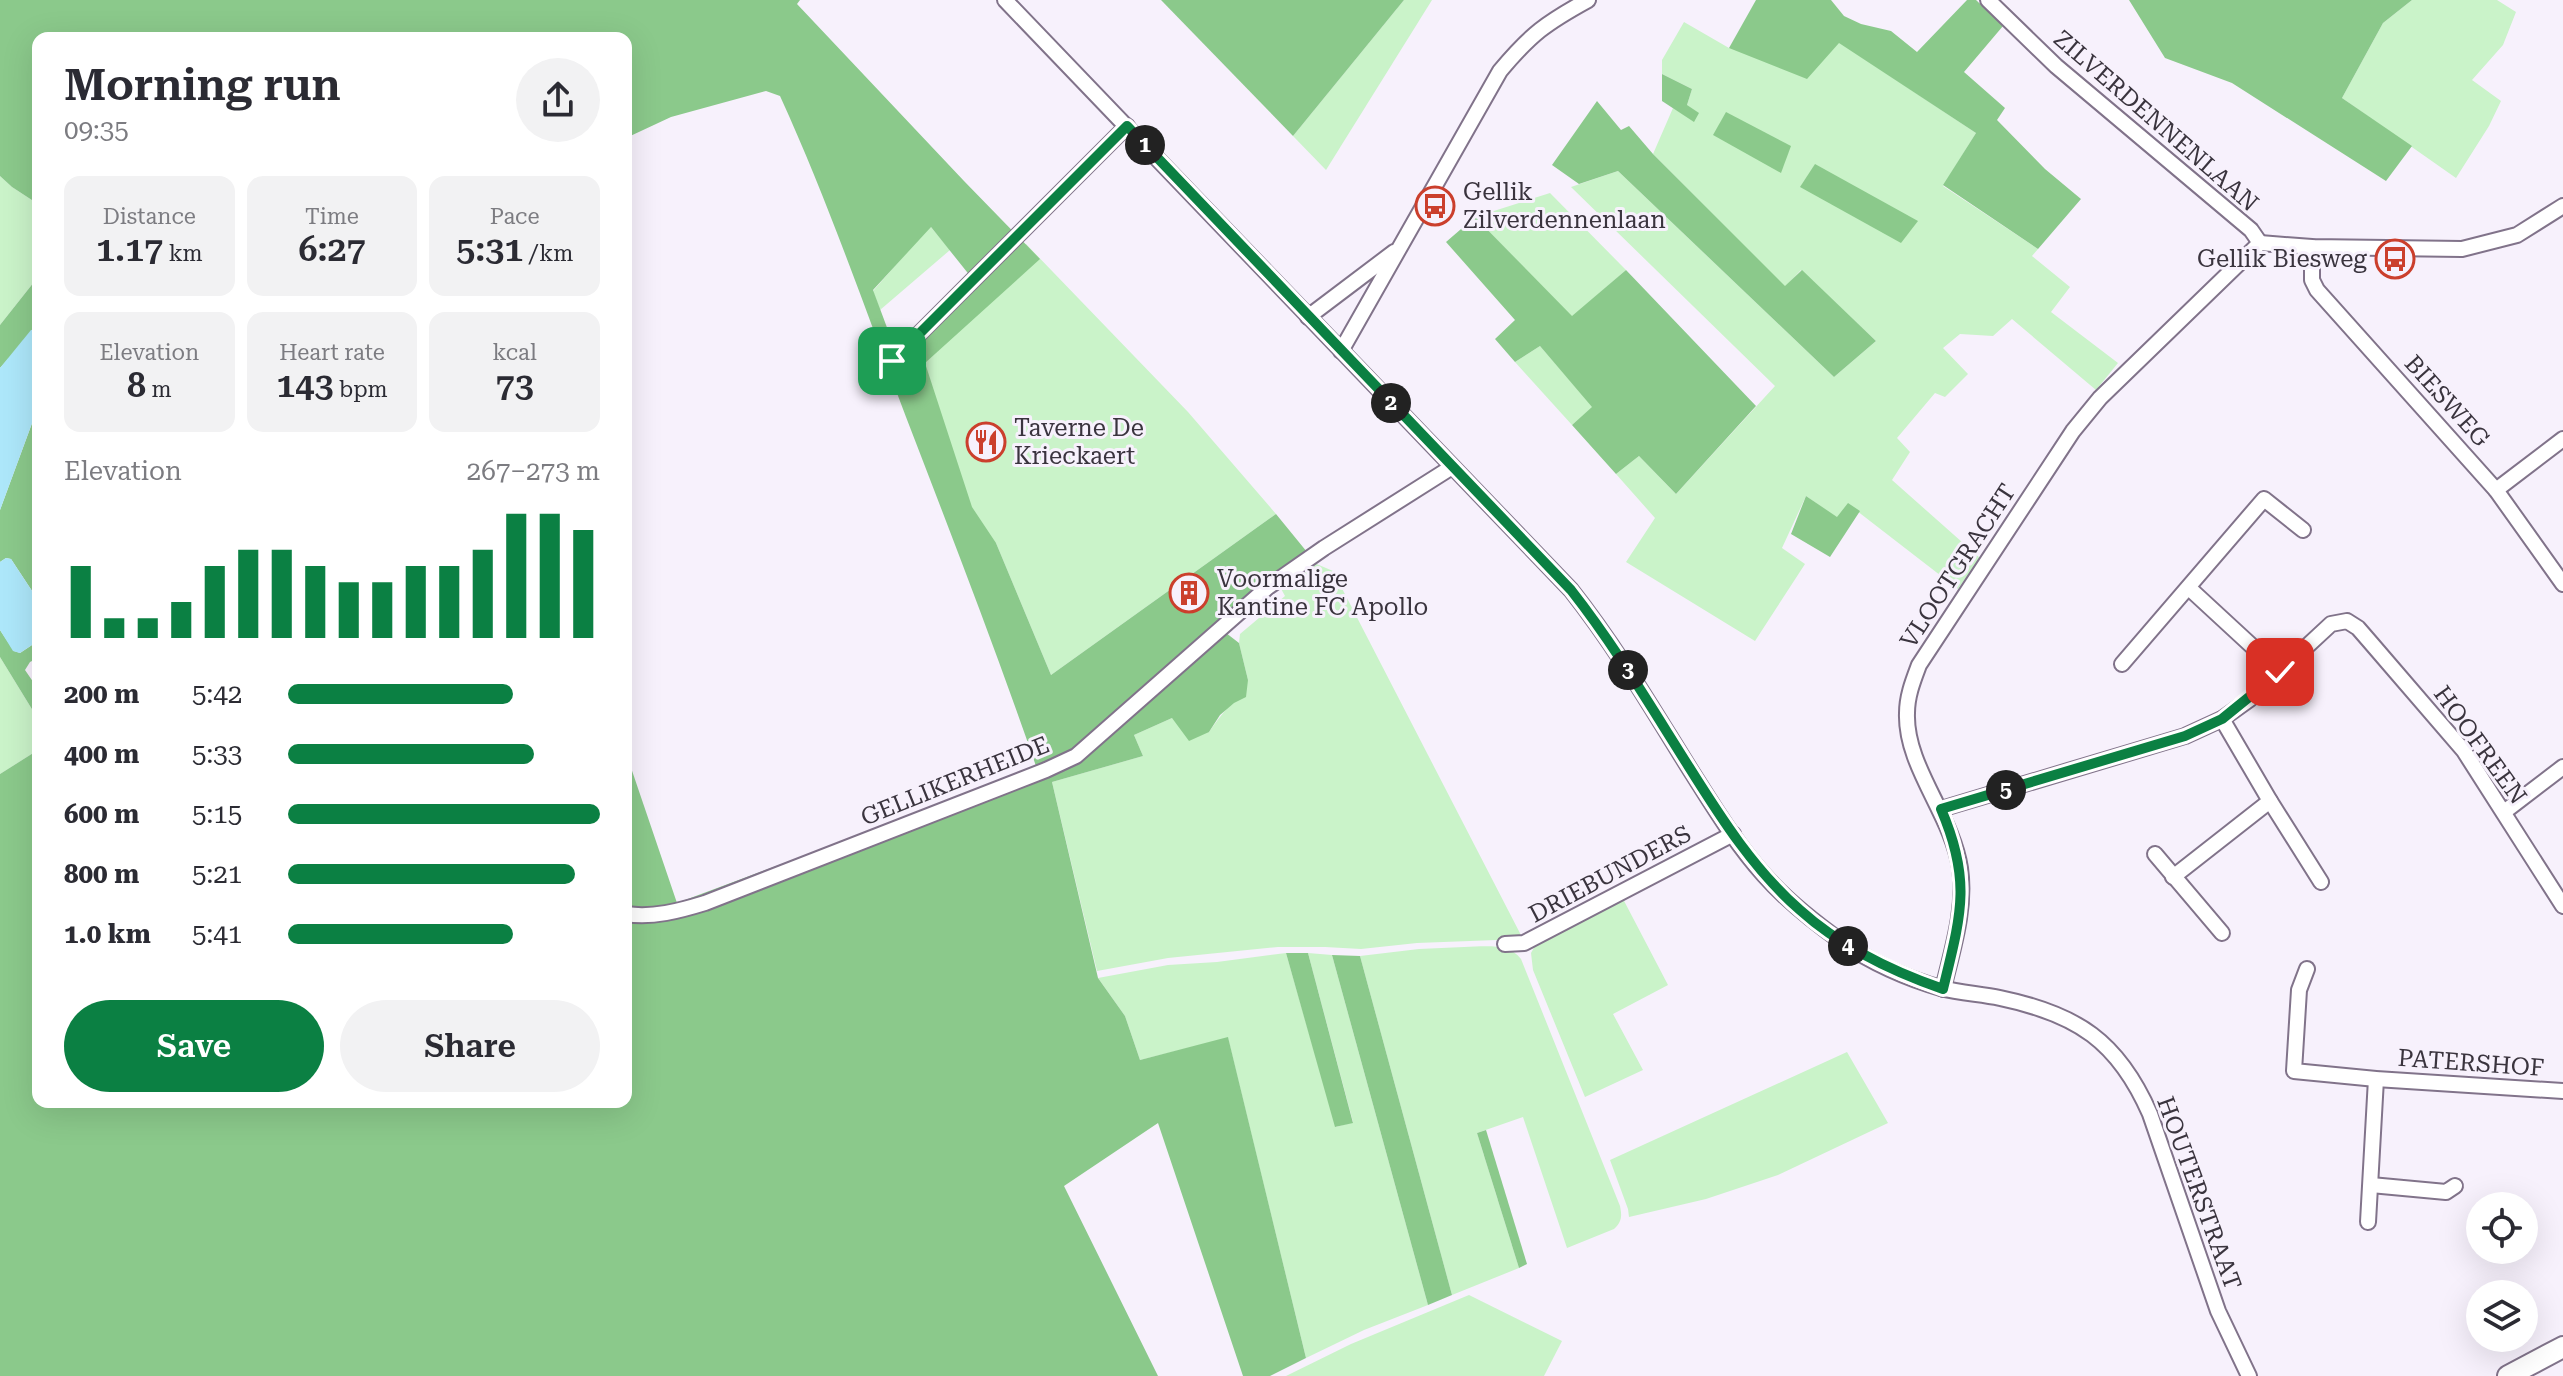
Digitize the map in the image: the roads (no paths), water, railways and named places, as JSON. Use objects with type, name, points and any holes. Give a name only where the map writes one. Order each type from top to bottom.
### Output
[{"type":"street","name":"HOUTERSTRAAT","points":[[1005,0],[1571,590],[1594,619],[1733,834],[1764,875],[1801,911],[1835,937],[1887,967],[1943,989],[2039,1007],[2066,1019],[2104,1043],[2138,1088],[2150,1114],[2218,1311],[2249,1376]]},
{"type":"street","points":[[1341,351],[1500,71],[1526,40],[1550,20],[1588,0]]},
{"type":"street","name":"ZILVERDENNENLAAN","points":[[1988,0],[2056,66],[2251,230],[2260,243]]},
{"type":"street","points":[[892,361],[1127,126]]},
{"type":"street","points":[[2260,243],[2312,247],[2462,249],[2517,235],[2563,206]]},
{"type":"street","name":"VLOOTGRACHT","points":[[1943,989],[1961,901],[1960,870],[1954,839],[1914,753],[1908,728],[1910,692],[1919,665],[2073,431],[2100,398],[2260,243]]},
{"type":"street","name":"BIESWEG","points":[[2312,247],[2312,280],[2317,290],[2496,490],[2563,584]]},
{"type":"street","points":[[1308,317],[1397,250]]},
{"type":"street","points":[[2496,490],[2563,439]]},
{"type":"street","name":"GELLIKERHEIDE","points":[[632,915],[676,912],[705,903],[1076,756],[1268,587],[1452,467]]},
{"type":"street","points":[[2122,664],[2264,499],[2303,530]]},
{"type":"street","points":[[1941,809],[2171,741],[2222,719],[2280,672],[2189,588]]},
{"type":"street","name":"HOOFREEN","points":[[2280,672],[2331,624],[2347,621],[2358,628],[2464,751],[2563,906]]},
{"type":"street","points":[[2222,719],[2321,882]]},
{"type":"street","points":[[2504,812],[2563,767]]},
{"type":"street","points":[[2173,877],[2270,801]]},
{"type":"street","name":"DRIEBUNDERS","points":[[1505,944],[1524,943],[1733,834]]},
{"type":"street","points":[[2155,854],[2222,933]]},
{"type":"street","name":"PATERSHOF","points":[[2307,969],[2299,990],[2294,1071],[2563,1091]]},
{"type":"street","name":"PATERSHOF","points":[[2368,1222],[2376,1079]]},
{"type":"street","points":[[2371,1185],[2446,1192],[2455,1186]]},
{"type":"street","points":[[2508,1376],[2563,1347]]},
{"type":"water","points":[[31,330],[32,423],[0,510],[0,368]]},
{"type":"water","points":[[11,559],[32,591],[32,645],[20,653],[13,651],[0,630],[0,562]]},
{"type":"place","name":"Gellik Zilverdennenlaan","points":[[1435,206]]},
{"type":"place","name":"Gellik Biesweg","points":[[2395,259]]},
{"type":"place","name":"Taverne De Krieckaert","points":[[986,442]]},
{"type":"place","name":"Voormalige Kantine FC Apollo","points":[[1189,593]]}]
